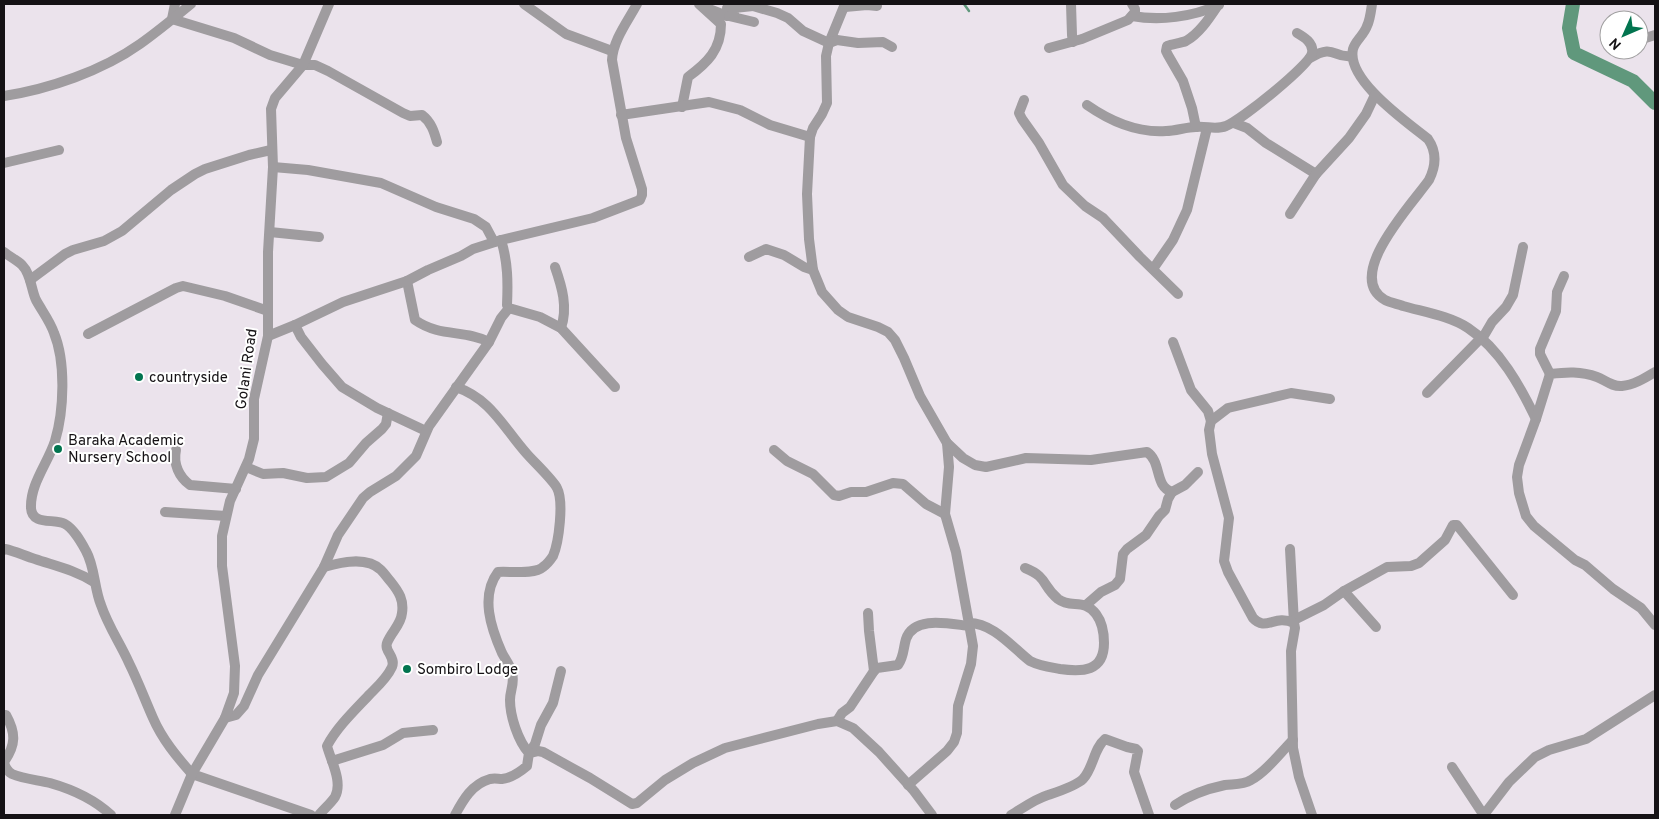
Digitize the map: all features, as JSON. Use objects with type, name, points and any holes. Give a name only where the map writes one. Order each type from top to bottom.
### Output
[{"type":"street","points":[[172,20],[175,4]]},
{"type":"street","points":[[4,96],[34,91],[114,60],[140,44],[191,4]]},
{"type":"street","name":"Golani Road","points":[[175,815],[192,774],[225,718],[234,693],[235,666],[222,566],[222,536],[226,516],[246,468],[254,440],[254,400],[268,336],[272,167],[270,114],[273,102],[279,92],[303,65],[329,4]]},
{"type":"street","points":[[524,4],[566,34],[612,52]]},
{"type":"street","points":[[268,336],[343,302],[407,281],[473,249],[497,241],[593,218],[640,200],[642,195],[640,183],[621,115],[613,72],[612,52],[637,4]]},
{"type":"street","points":[[1071,4],[1073,42]]},
{"type":"street","points":[[1049,48],[1073,42],[1128,20],[1135,8],[1132,4]]},
{"type":"street","points":[[1132,16],[1148,18],[1170,17],[1197,12],[1219,4]]},
{"type":"street","points":[[1196,127],[1184,81],[1166,51],[1167,46],[1185,42],[1192,36],[1209,19],[1219,4]]},
{"type":"street","points":[[1372,4],[1368,26],[1355,45],[1352,56],[1358,74],[1375,96],[1428,139],[1432,145],[1435,160],[1429,180],[1386,236],[1379,249],[1374,262],[1374,287],[1377,293],[1386,300],[1447,319],[1466,327],[1481,338],[1502,362],[1522,391],[1536,419]]},
{"type":"street","points":[[704,5],[740,8],[783,16],[803,31],[829,43],[837,40],[858,43],[882,42],[892,47]]},
{"type":"street","points":[[682,107],[688,77],[706,64],[711,57],[721,31],[721,24],[704,5]]},
{"type":"street","points":[[877,6],[845,5],[829,43],[825,63],[827,103],[812,128],[810,137],[807,194],[813,270],[822,292],[827,300],[848,317],[888,332],[904,358],[920,396],[947,443],[963,458],[975,465],[986,467],[1026,458],[1091,460],[1147,452],[1156,462],[1162,486],[1172,492]]},
{"type":"street","points":[[740,8],[741,19],[754,22]]},
{"type":"street","points":[[172,20],[223,34],[260,51],[303,65],[315,65],[403,113],[410,116],[422,115],[433,127],[437,142]]},
{"type":"street","points":[[1297,33],[1310,42],[1312,51],[1310,58]]},
{"type":"street","points":[[1088,105],[1117,122],[1138,129],[1163,132],[1196,127],[1219,128],[1234,123],[1278,89],[1310,58],[1327,51],[1352,56]]},
{"type":"street","points":[[1290,214],[1316,174],[1350,138],[1375,96]]},
{"type":"street","points":[[1024,100],[1019,113],[1063,185],[1085,206],[1103,218],[1178,294]]},
{"type":"street","points":[[621,115],[709,102],[740,110],[770,125],[810,137]]},
{"type":"street","points":[[1234,123],[1247,128],[1266,143],[1316,174]]},
{"type":"street","points":[[1153,269],[1173,240],[1187,210],[1207,128]]},
{"type":"street","points":[[4,163],[59,150]]},
{"type":"street","points":[[30,280],[65,254],[104,240],[122,231],[171,190],[195,174],[249,155],[271,150]]},
{"type":"street","points":[[272,167],[308,170],[381,183],[436,207],[474,219],[486,227],[497,241],[507,264],[507,305],[509,308],[540,317],[561,328],[615,387]]},
{"type":"street","points":[[270,232],[320,237]]},
{"type":"street","points":[[1426,393],[1481,338],[1510,302],[1523,247]]},
{"type":"street","points":[[749,256],[766,249],[784,255],[813,270]]},
{"type":"street","points":[[4,252],[22,265],[30,280],[36,299],[55,334],[59,348],[62,398],[58,428],[34,490],[31,509],[35,517],[39,520],[66,524],[87,552],[101,605],[137,678],[153,719],[179,759],[192,774],[311,815]]},
{"type":"street","points":[[555,267],[563,290],[564,300],[565,312],[561,328]]},
{"type":"street","points":[[1564,276],[1557,292],[1556,311],[1540,349],[1540,354],[1550,374],[1519,465],[1519,493],[1526,516],[1534,526],[1575,560],[1585,565],[1612,590],[1641,608],[1655,625]]},
{"type":"street","points":[[407,281],[415,320],[439,332],[471,336],[489,342]]},
{"type":"street","points":[[88,334],[183,286],[225,296],[268,311]]},
{"type":"street","name":"Golani Road","points":[[225,718],[236,715],[244,706],[258,675],[324,567],[338,535],[363,498],[396,476],[416,456],[426,431],[489,342],[501,318],[509,308]]},
{"type":"street","points":[[295,325],[301,338],[342,387],[388,413],[426,431]]},
{"type":"street","points":[[1173,342],[1191,390],[1208,411],[1211,421],[1209,430],[1212,454],[1228,518],[1224,561],[1253,618],[1258,623],[1262,624],[1276,620],[1294,622],[1387,567],[1411,566],[1419,563],[1445,540],[1453,525],[1457,525],[1513,595]]},
{"type":"street","points":[[1550,374],[1572,371],[1598,377],[1608,383],[1621,386],[1641,381],[1655,372]]},
{"type":"street","points":[[456,387],[469,392],[492,409],[524,450],[558,488],[561,514],[558,538],[552,557],[542,569],[498,572],[492,580],[489,593],[488,612],[495,638],[512,670],[514,680],[510,699],[512,713],[522,746],[529,753]]},
{"type":"street","points":[[1211,421],[1228,408],[1291,393],[1330,398]]},
{"type":"street","points":[[246,468],[263,474],[283,473],[307,478],[326,477],[349,463],[382,429],[386,424],[388,413]]},
{"type":"street","points":[[908,785],[947,751],[954,742],[957,732],[958,706],[971,664],[973,646],[956,552],[945,514],[949,467],[947,443]]},
{"type":"street","points":[[176,450],[174,458],[178,472],[190,485],[236,489]]},
{"type":"street","points":[[774,450],[788,461],[812,474],[834,495],[866,492],[893,483],[903,484],[926,504],[945,514]]},
{"type":"street","points":[[1086,605],[1101,592],[1115,585],[1120,579],[1123,554],[1146,535],[1165,510],[1172,492],[1186,484],[1198,472]]},
{"type":"street","points":[[165,512],[226,516]]},
{"type":"street","points":[[4,550],[13,551],[36,560],[63,567],[83,575],[94,582]]},
{"type":"street","points":[[1290,550],[1295,628],[1291,651],[1293,740],[1299,777],[1312,815]]},
{"type":"street","points":[[319,815],[337,792],[337,781],[327,746],[351,713],[383,680],[392,667],[392,658],[386,648],[386,644],[396,629],[402,615],[400,594],[381,570],[371,563],[338,563],[324,567]]},
{"type":"street","points":[[837,721],[842,713],[853,703],[874,670],[898,665],[902,661],[906,638],[914,628],[925,623],[976,623],[989,629],[1030,661],[1037,664],[1068,670],[1088,670],[1099,662],[1104,640],[1100,621],[1096,614],[1086,605],[1062,601],[1050,590],[1041,576],[1025,568]]},
{"type":"street","points":[[1344,591],[1355,601],[1376,627]]},
{"type":"street","points":[[868,613],[868,631],[874,670]]},
{"type":"street","points":[[455,815],[464,799],[477,785],[494,778],[504,779],[518,773],[527,766],[529,753],[535,744],[541,725],[553,703],[561,671]]},
{"type":"street","points":[[1452,767],[1481,811],[1486,812],[1509,782],[1535,757],[1549,750],[1586,739],[1655,696]]},
{"type":"street","points":[[4,715],[10,724],[14,736],[12,747],[4,762],[5,768],[10,773],[52,784],[91,800],[111,815]]},
{"type":"street","points":[[529,753],[543,752],[632,804],[643,800],[665,780],[693,763],[725,748],[818,724],[837,721],[854,728],[894,768],[932,815]]},
{"type":"street","points":[[332,761],[383,745],[403,733],[433,730]]},
{"type":"street","points":[[1012,815],[1048,795],[1074,786],[1081,781],[1090,768],[1100,744],[1105,739],[1127,747],[1136,748],[1138,751],[1134,772],[1149,815]]},
{"type":"street","points":[[1175,806],[1194,793],[1227,785],[1242,784],[1251,780],[1270,764],[1293,740]]},
{"type":"waterway","points":[[964,4],[969,11]]},
{"type":"waterway","points":[[1573,4],[1569,28],[1574,53],[1633,81],[1655,103]]},
{"type":"place","name":"countryside","points":[[139,377]]},
{"type":"place","name":"Baraka Academic Nursery School","points":[[58,449]]},
{"type":"place","name":"Sombiro Lodge","points":[[407,669]]}]
